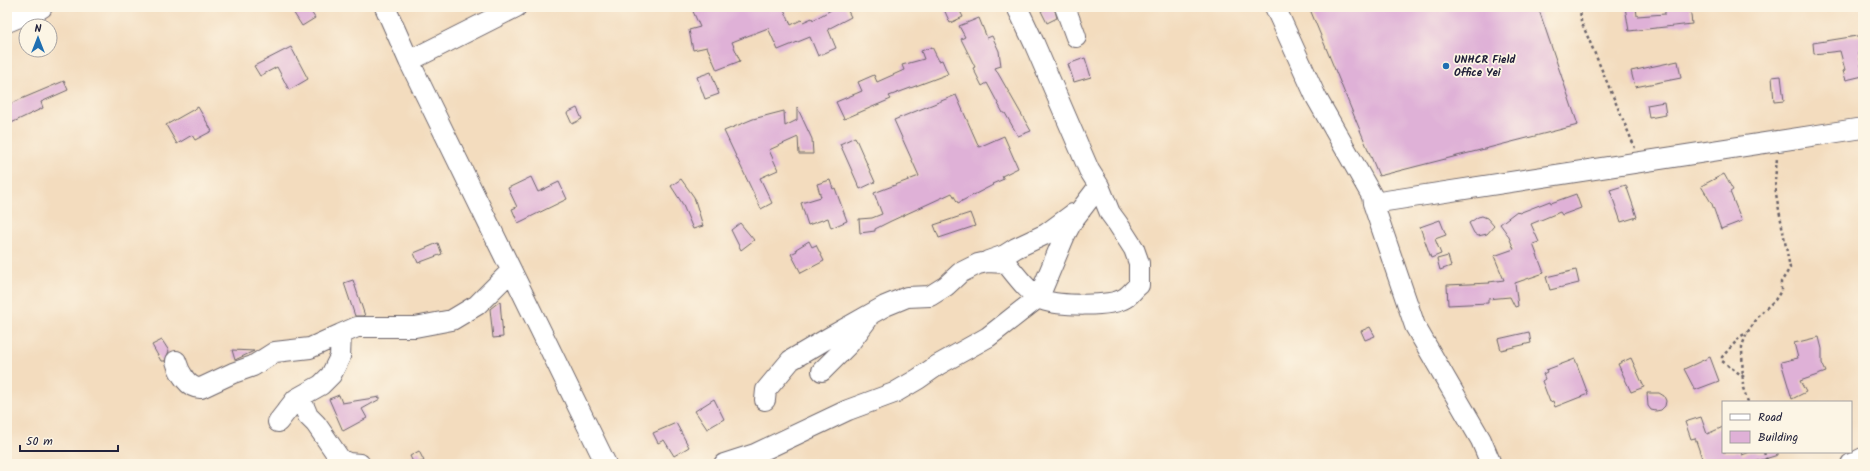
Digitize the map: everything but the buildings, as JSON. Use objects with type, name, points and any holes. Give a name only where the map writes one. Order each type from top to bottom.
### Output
[{"type":"main road","points":[[7,21],[41,7]]},
{"type":"street","points":[[385,7],[409,62],[606,464]]},
{"type":"street","points":[[409,62],[516,7]]},
{"type":"street","points":[[987,262],[1006,263],[1029,289],[1042,300],[1069,304],[1099,304],[1125,298],[1139,285],[1139,263],[1134,250],[1110,213],[1099,186],[1089,170],[1017,7]]},
{"type":"street","points":[[1064,7],[1076,37]]},
{"type":"street","points":[[1275,7],[1316,97],[1372,196],[1373,203],[1414,326],[1480,440],[1491,464]]},
{"type":"street","points":[[1373,203],[1863,128]]},
{"type":"street","points":[[724,464],[755,454],[848,410],[894,393],[938,365],[988,337],[1039,297],[1065,235],[1081,209],[1099,186]]},
{"type":"street","points":[[765,400],[766,390],[791,360],[870,315],[907,297],[930,296],[946,286],[960,273],[1005,255],[1016,248],[1046,234],[1081,209]]},
{"type":"street","points":[[176,361],[190,385],[196,388],[201,388],[233,373],[253,366],[275,352],[310,348],[357,326],[415,327],[452,320],[477,305],[511,271]]},
{"type":"street","points":[[822,371],[849,344],[870,315]]},
{"type":"street","points":[[278,422],[300,398],[321,385],[331,376],[340,356],[342,334]]},
{"type":"street","points":[[300,398],[308,416],[316,424],[340,459],[360,464]]},
{"type":"street","points":[[1851,464],[1863,458]]},
{"type":"path","points":[[1580,7],[1581,21],[1641,162]]},
{"type":"path","points":[[1748,401],[1743,388],[1744,377],[1742,346],[1747,333],[1762,313],[1776,300],[1781,291],[1781,282],[1790,268],[1776,194],[1775,181],[1778,141]]},
{"type":"path","points":[[1744,377],[1727,366],[1722,361],[1722,356],[1741,336],[1747,333]]},
{"type":"path","points":[[1764,453],[1768,464]]},
{"type":"place","name":"UNHCR Field Office Yei","points":[[1446,66]]}]
